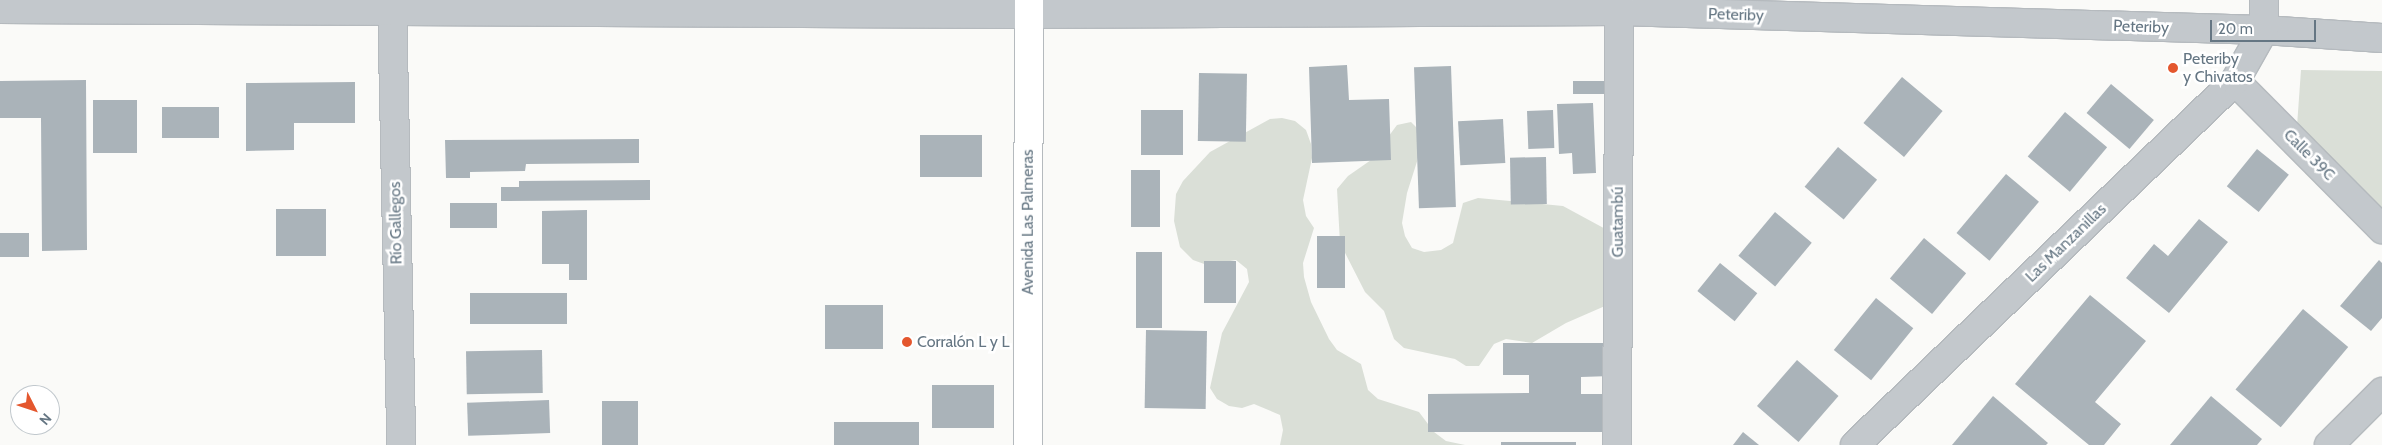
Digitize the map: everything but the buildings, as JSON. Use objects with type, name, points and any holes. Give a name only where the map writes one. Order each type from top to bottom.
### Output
[{"type":"main road","name":"Avenida Las Palmeras","points":[[1028,445],[1029,7]]},
{"type":"street","points":[[2264,0],[2264,30]]},
{"type":"street","name":"Peteriby","points":[[0,9],[392,5],[1619,6],[2264,30],[2382,38]]},
{"type":"street","name":"Río Gallegos","points":[[392,5],[401,445]]},
{"type":"street","name":"Guatambú","points":[[1617,445],[1619,6]]},
{"type":"street","name":"Las Manzanillas","points":[[1856,445],[2235,81],[2264,30]]},
{"type":"street","name":"Calle 39C","points":[[2235,81],[2382,229]]},
{"type":"street","points":[[2329,445],[2382,392]]},
{"type":"shaded area","points":[[2301,70],[2382,71],[2382,210],[2297,126]]},
{"type":"shaded area","points":[[1282,118],[1295,121],[1306,130],[1311,144],[1312,158],[1303,200],[1306,216],[1314,228],[1303,263],[1304,277],[1311,302],[1329,339],[1337,350],[1361,364],[1368,390],[1378,399],[1419,412],[1434,432],[1446,441],[1465,445],[1280,445],[1283,430],[1280,415],[1254,404],[1242,408],[1229,406],[1217,399],[1210,388],[1222,333],[1249,282],[1247,269],[1236,260],[1207,265],[1193,260],[1180,247],[1174,221],[1176,194],[1183,181],[1210,152],[1270,119]]},
{"type":"shaded area","points":[[1411,122],[1422,133],[1421,149],[1407,193],[1402,223],[1405,236],[1412,248],[1424,252],[1441,250],[1453,243],[1463,203],[1478,198],[1563,206],[1611,232],[1605,306],[1566,323],[1532,343],[1506,339],[1494,344],[1479,366],[1466,366],[1455,359],[1404,348],[1394,339],[1384,311],[1365,292],[1340,243],[1337,189],[1348,176],[1371,160],[1397,125]]},
{"type":"place","name":"Peteriby y Chivatos","points":[[2173,68]]},
{"type":"place","name":"Corralón L y L","points":[[907,342]]}]
